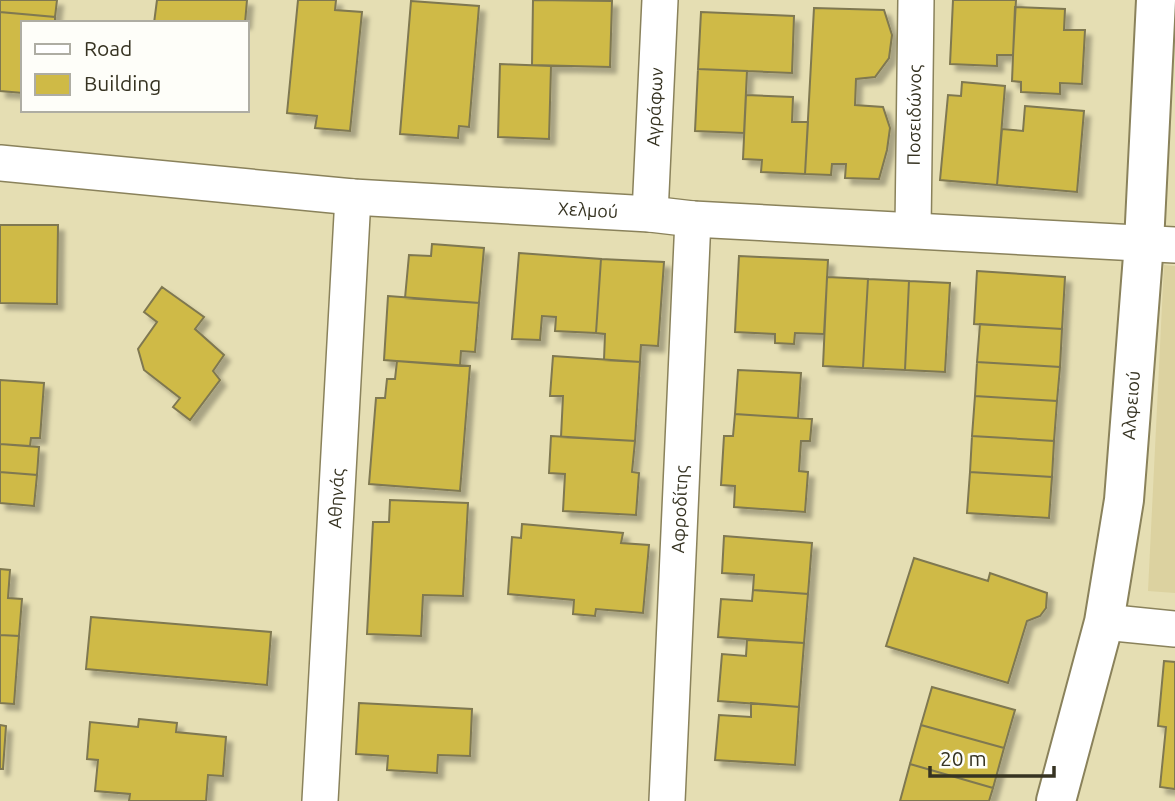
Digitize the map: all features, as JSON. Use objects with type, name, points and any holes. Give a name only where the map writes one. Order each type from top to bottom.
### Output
[{"type":"street","name":"Αγράφων","points":[[650,214],[660,0]]},
{"type":"street","name":"Ποσειδώνος","points":[[913,229],[916,0]]},
{"type":"street","name":"Αλφειού","points":[[1056,801],[1104,622],[1160,244],[1156,0]]},
{"type":"street","name":"Χελμού","points":[[0,163],[352,197],[650,214],[692,219],[1160,244]]},
{"type":"street","name":"Αθηνάς","points":[[320,801],[352,197]]},
{"type":"street","name":"Αφροδίτης","points":[[667,801],[692,219]]},
{"type":"street","points":[[1104,622],[1175,629]]},
{"type":"shaded area","points":[[1164,265],[1175,266],[1175,593],[1148,591]]},
{"type":"building","points":[[0,0],[57,0],[55,17],[0,12]]},
{"type":"building","points":[[157,0],[247,0],[245,21],[154,21]]},
{"type":"building","points":[[298,0],[336,0],[335,10],[362,12],[350,131],[315,128],[317,116],[287,113]]},
{"type":"building","points":[[533,0],[612,1],[610,67],[532,65]]},
{"type":"building","points":[[953,0],[1016,0],[1013,55],[997,55],[997,66],[950,64]]},
{"type":"building","points":[[411,1],[479,6],[469,127],[459,126],[458,138],[400,134]]},
{"type":"building","points":[[1015,7],[1065,9],[1064,30],[1085,30],[1082,84],[1060,83],[1060,94],[1021,92],[1021,82],[1012,81]]},
{"type":"building","points":[[814,8],[884,10],[892,35],[889,58],[875,77],[856,79],[855,105],[883,107],[890,128],[879,179],[845,178],[846,164],[832,164],[831,175],[805,174]]},
{"type":"building","points":[[0,12],[55,17],[55,21],[21,21],[21,93],[0,91]]},
{"type":"building","points":[[701,12],[794,16],[792,73],[698,69]]},
{"type":"building","points":[[500,64],[551,66],[549,139],[498,137]]},
{"type":"building","points":[[698,69],[747,71],[744,133],[695,131]]},
{"type":"building","points":[[962,82],[1005,86],[997,185],[940,180],[948,95],[961,96]]},
{"type":"building","points":[[746,95],[793,97],[792,122],[808,122],[805,174],[761,172],[762,160],[743,159]]},
{"type":"building","points":[[1025,106],[1084,111],[1077,192],[997,185],[1002,129],[1023,131]]},
{"type":"building","points":[[0,225],[58,225],[57,304],[0,303]]},
{"type":"building","points":[[432,244],[484,248],[479,303],[405,298],[409,255],[431,256]]},
{"type":"building","points":[[519,253],[601,259],[596,333],[555,331],[556,317],[542,316],[540,340],[512,339]]},
{"type":"building","points":[[739,256],[828,260],[824,334],[795,333],[794,344],[775,343],[775,334],[735,332]]},
{"type":"building","points":[[601,259],[664,262],[658,346],[641,345],[640,362],[604,360],[605,334],[596,333]]},
{"type":"building","points":[[977,271],[1065,277],[1062,329],[974,324]]},
{"type":"building","points":[[827,277],[868,279],[863,368],[823,366]]},
{"type":"building","points":[[868,279],[909,281],[905,370],[863,368]]},
{"type":"building","points":[[909,281],[950,283],[945,372],[905,370]]},
{"type":"building","points":[[162,287],[204,317],[195,329],[224,355],[213,371],[220,380],[190,420],[173,407],[180,398],[144,370],[138,349],[157,322],[144,312]]},
{"type":"building","points":[[388,296],[479,303],[475,352],[461,351],[460,366],[384,360]]},
{"type":"building","points":[[980,324],[1062,329],[1060,367],[977,362]]},
{"type":"building","points":[[553,356],[640,362],[635,441],[561,437],[563,396],[550,396]]},
{"type":"building","points":[[397,361],[470,366],[460,491],[369,484],[376,398],[385,398],[387,379],[395,379]]},
{"type":"building","points":[[977,362],[1060,367],[1057,401],[975,396]]},
{"type":"building","points":[[738,370],[801,373],[798,418],[735,414]]},
{"type":"building","points":[[0,380],[44,383],[40,438],[31,438],[30,446],[0,444]]},
{"type":"building","points":[[975,396],[1057,401],[1054,441],[972,436]]},
{"type":"building","points":[[735,414],[812,419],[810,441],[801,441],[799,471],[808,472],[805,512],[734,507],[735,486],[721,485],[724,436],[733,436]]},
{"type":"building","points":[[551,436],[635,441],[632,472],[639,473],[636,515],[563,511],[565,474],[549,473]]},
{"type":"building","points":[[972,436],[1054,441],[1052,477],[970,472]]},
{"type":"building","points":[[0,444],[39,447],[37,475],[0,472]]},
{"type":"building","points":[[0,472],[37,475],[34,506],[0,503]]},
{"type":"building","points":[[970,472],[1052,477],[1049,518],[967,513]]},
{"type":"building","points":[[390,500],[468,503],[463,596],[423,595],[421,636],[367,634],[373,522],[389,522]]},
{"type":"building","points":[[522,524],[623,533],[621,543],[649,545],[643,613],[596,609],[595,616],[573,614],[574,600],[508,594],[512,537],[521,538]]},
{"type":"building","points":[[724,536],[812,543],[808,594],[753,590],[754,575],[722,573]]},
{"type":"building","points":[[914,558],[988,581],[990,573],[1047,593],[1046,608],[1040,616],[1027,621],[1008,683],[886,646]]},
{"type":"building","points":[[0,569],[10,570],[8,598],[22,599],[19,636],[0,635]]},
{"type":"building","points":[[753,590],[808,594],[804,643],[718,637],[721,599],[752,601]]},
{"type":"building","points":[[91,617],[271,632],[267,685],[86,669]]},
{"type":"building","points":[[0,635],[19,636],[14,704],[0,703]]},
{"type":"building","points":[[747,640],[804,643],[799,707],[718,701],[722,654],[746,656]]},
{"type":"building","points":[[1164,661],[1175,662],[1175,789],[1160,787],[1166,727],[1158,726]]},
{"type":"building","points":[[932,687],[1015,710],[1004,748],[921,725]]},
{"type":"building","points":[[359,703],[472,709],[470,756],[438,755],[437,773],[387,770],[388,756],[356,754]]},
{"type":"building","points":[[751,703],[799,707],[795,765],[715,760],[719,715],[751,717]]},
{"type":"building","points":[[139,719],[177,723],[176,732],[226,737],[223,776],[208,775],[206,801],[129,801],[130,794],[95,791],[98,760],[87,759],[90,722],[138,727]]},
{"type":"building","points":[[0,725],[6,726],[3,769],[0,769]]},
{"type":"building","points":[[921,725],[1004,748],[993,788],[910,764]]},
{"type":"building","points":[[910,764],[993,788],[989,801],[900,801]]}]
